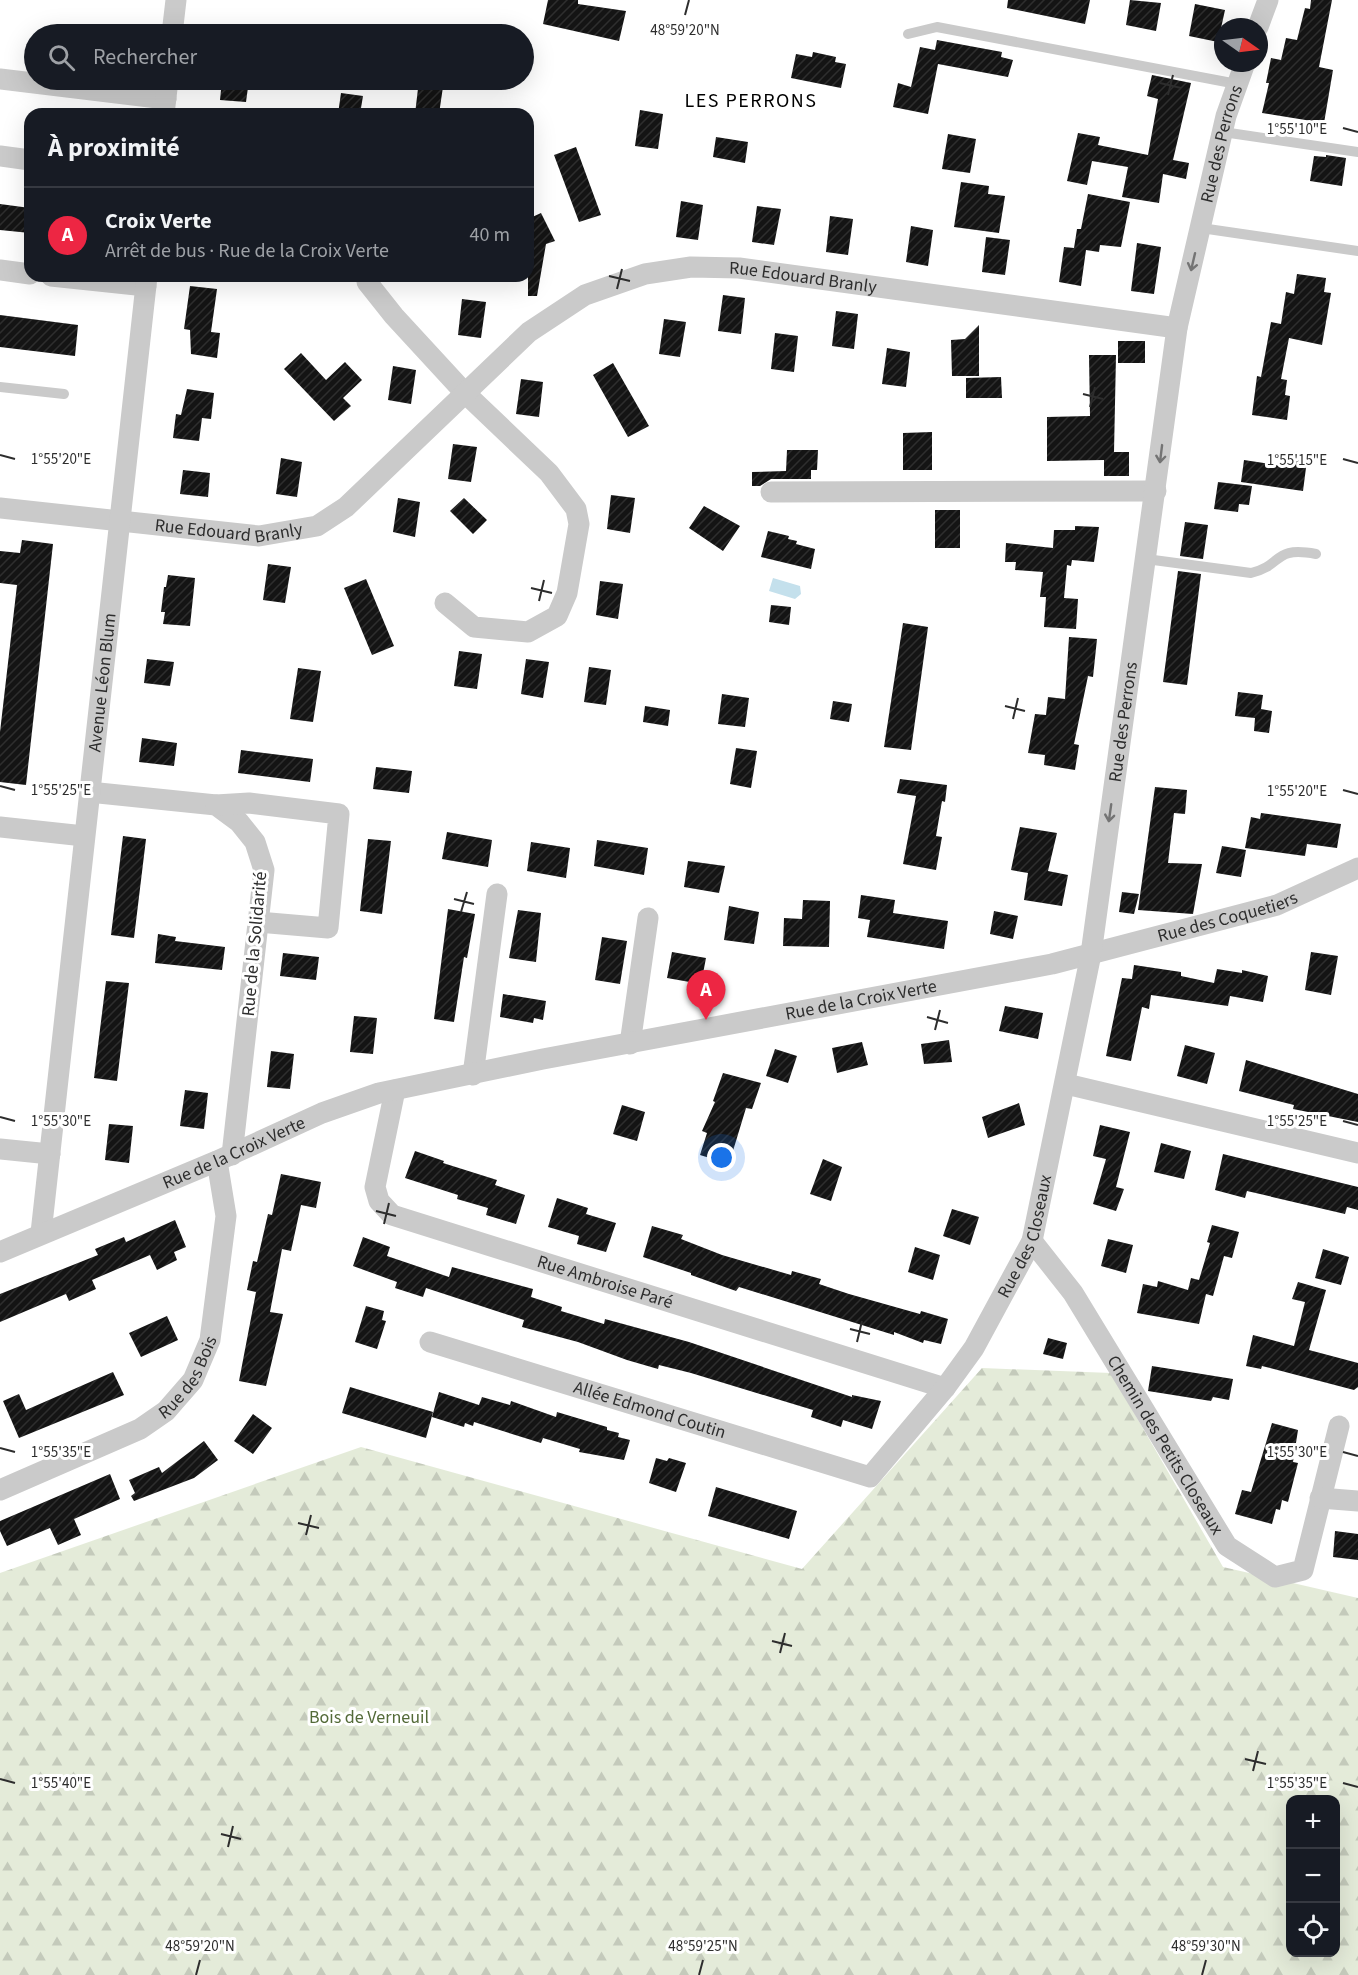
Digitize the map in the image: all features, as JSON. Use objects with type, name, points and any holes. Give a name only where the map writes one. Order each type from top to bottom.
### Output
[{"type":"street","points":[[173,24],[176,0]]},
{"type":"street","points":[[1261,18],[1268,0]]},
{"type":"street","name":"Rue des Perrons","points":[[1091,954],[1177,328],[1223,132],[1242,72]]},
{"type":"street","points":[[0,79],[24,82]]},
{"type":"street","points":[[96,90],[166,98]]},
{"type":"street","points":[[0,156],[24,158]]},
{"type":"street","name":"Rue Edouard Branly","points":[[0,508],[259,536],[317,526],[346,507],[464,392],[530,332],[585,295],[645,274],[691,267],[739,268],[1177,328]]},
{"type":"street","points":[[0,270],[24,273]]},
{"type":"street","name":"Avenue Léon Blum","points":[[41,1233],[146,282]]},
{"type":"street","points":[[367,282],[393,316],[464,392],[549,473],[576,509],[579,524],[567,593],[557,616],[528,632],[474,627],[445,603]]},
{"type":"street","points":[[771,492],[1156,491]]},
{"type":"street","points":[[89,792],[216,805],[249,803],[339,814],[328,928],[258,922]]},
{"type":"street","name":"Rue de la Solidarité","points":[[216,805],[239,822],[255,842],[264,870],[224,1158]]},
{"type":"street","points":[[0,827],[84,836]]},
{"type":"street","name":"Rue des Coquetiers","points":[[1091,954],[1277,905],[1358,868]]},
{"type":"street","points":[[473,1075],[497,894]]},
{"type":"street","points":[[630,1044],[648,918]]},
{"type":"street","name":"Rue de la Croix Verte","points":[[0,1252],[224,1158],[322,1113],[395,1090],[1037,968],[1091,954]]},
{"type":"street","name":"Rue des Closeaux","points":[[870,1477],[945,1388],[974,1348],[1032,1240],[1091,954]]},
{"type":"street","points":[[1066,1084],[1358,1153]]},
{"type":"street","name":"Rue Ambroise Paré","points":[[395,1090],[375,1187],[378,1201],[392,1215],[945,1388]]},
{"type":"street","points":[[0,1149],[50,1154]]},
{"type":"street","name":"Rue des Bois","points":[[0,1490],[140,1429],[166,1411],[193,1380],[210,1340],[226,1216],[224,1158]]},
{"type":"street","name":"Chemin des Petits Closeaux","points":[[1032,1240],[1073,1293],[1227,1546],[1275,1577],[1303,1570],[1339,1426]]},
{"type":"street","name":"Allée Edmond Coutin","points":[[430,1342],[870,1477]]},
{"type":"street","points":[[1320,1498],[1358,1501]]},
{"type":"lane","points":[[908,34],[937,27],[1237,84]]},
{"type":"lane","points":[[1223,132],[1358,152]]},
{"type":"lane","name":"Rue des Perrons","points":[[1200,228],[1358,251]]},
{"type":"lane","points":[[0,387],[64,394]]},
{"type":"lane","points":[[1146,559],[1251,573],[1263,570],[1281,555],[1294,550],[1317,554]]},
{"type":"green space","name":"Bois de Verneuil","points":[[982,1368],[1111,1373],[1223,1567],[1358,1598],[1358,1975],[0,1975],[0,1573],[361,1447],[802,1569]]},
{"type":"water","points":[[773,578],[800,586],[801,594],[795,599],[769,591]]},
{"type":"building","points":[[548,0],[578,0],[578,4],[626,11],[619,41],[543,24]]},
{"type":"building","points":[[1008,0],[1090,0],[1085,24],[1007,8]]},
{"type":"building","points":[[1130,0],[1161,3],[1156,31],[1126,25]]},
{"type":"building","points":[[1311,0],[1332,0],[1319,67],[1333,70],[1324,123],[1262,113],[1269,83],[1266,83],[1271,58],[1281,60],[1286,38],[1297,40],[1305,8],[1310,9]]},
{"type":"building","points":[[1195,4],[1225,10],[1223,18],[1214,18],[1214,41],[1189,36]]},
{"type":"building","points":[[937,40],[1002,52],[1001,57],[1013,60],[1008,77],[938,64],[928,114],[893,107],[898,83],[911,87],[920,47],[935,50]]},
{"type":"building","points":[[813,52],[836,57],[835,62],[846,64],[841,88],[791,78],[796,54],[812,57]]},
{"type":"building","points":[[1152,75],[1191,83],[1173,160],[1189,163],[1186,179],[1163,174],[1159,203],[1122,197],[1128,167],[1092,161],[1087,185],[1067,181],[1078,133],[1100,137],[1098,145],[1148,155],[1158,99],[1147,96]]},
{"type":"building","points":[[221,90],[248,90],[246,102],[220,100]]},
{"type":"building","points":[[418,90],[443,90],[440,108],[416,108]]},
{"type":"building","points":[[341,93],[363,96],[361,108],[339,108]]},
{"type":"building","points":[[640,110],[663,114],[658,149],[635,146]]},
{"type":"building","points":[[948,134],[976,139],[970,173],[942,169]]},
{"type":"building","points":[[716,137],[748,142],[745,163],[713,157]]},
{"type":"building","points":[[576,147],[601,215],[579,222],[554,155]]},
{"type":"building","points":[[1326,155],[1346,158],[1342,186],[1310,181],[1314,156],[1326,157]]},
{"type":"building","points":[[961,182],[989,186],[988,194],[1005,196],[999,233],[954,227]]},
{"type":"building","points":[[1088,194],[1130,202],[1121,247],[1100,245],[1099,252],[1086,250],[1081,286],[1059,282],[1064,247],[1074,248],[1077,229],[1081,229]]},
{"type":"building","points":[[681,201],[703,205],[698,240],[676,237]]},
{"type":"building","points":[[0,204],[24,207],[24,232],[0,230]]},
{"type":"building","points":[[757,206],[781,209],[774,245],[752,242]]},
{"type":"building","points":[[541,213],[555,241],[546,244],[537,296],[528,296],[528,282],[534,282],[534,216]]},
{"type":"building","points":[[830,216],[853,219],[848,255],[826,252]]},
{"type":"building","points":[[911,226],[933,230],[928,266],[906,262]]},
{"type":"building","points":[[986,237],[1010,240],[1005,275],[982,272]]},
{"type":"building","points":[[1137,243],[1161,247],[1154,294],[1131,291]]},
{"type":"building","points":[[1297,274],[1326,278],[1324,292],[1331,293],[1322,345],[1289,338],[1281,379],[1287,380],[1285,395],[1290,396],[1287,420],[1252,415],[1257,376],[1261,377],[1271,322],[1281,324],[1286,292],[1294,294]]},
{"type":"building","points":[[190,286],[217,289],[211,332],[220,333],[217,358],[191,354],[190,330],[184,329]]},
{"type":"building","points":[[723,295],[745,298],[741,334],[718,331]]},
{"type":"building","points":[[462,299],[486,302],[481,338],[458,335]]},
{"type":"building","points":[[836,311],[858,314],[854,349],[832,346]]},
{"type":"building","points":[[0,315],[78,325],[75,356],[0,347]]},
{"type":"building","points":[[664,319],[686,322],[680,357],[659,354]]},
{"type":"building","points":[[979,325],[979,376],[952,376],[951,340],[965,339]]},
{"type":"building","points":[[775,333],[798,336],[794,372],[771,369]]},
{"type":"building","points":[[1118,341],[1145,341],[1145,363],[1118,363]]},
{"type":"building","points":[[887,348],[910,352],[906,387],[882,384]]},
{"type":"building","points":[[301,353],[326,380],[345,362],[362,380],[343,398],[351,406],[334,421],[284,369]]},
{"type":"building","points":[[1089,355],[1116,355],[1114,452],[1129,452],[1129,476],[1104,476],[1104,460],[1047,461],[1047,417],[1090,416]]},
{"type":"building","points":[[613,363],[649,426],[628,437],[593,375]]},
{"type":"building","points":[[393,366],[416,370],[411,404],[388,400]]},
{"type":"building","points":[[1001,377],[1002,398],[966,398],[966,378]]},
{"type":"building","points":[[521,379],[543,382],[539,417],[516,414]]},
{"type":"building","points":[[187,389],[214,393],[211,419],[202,418],[199,441],[173,438],[176,414],[181,415]]},
{"type":"building","points":[[932,432],[932,470],[903,470],[903,433]]},
{"type":"building","points":[[453,444],[477,447],[471,482],[448,479]]},
{"type":"building","points":[[787,450],[818,450],[817,470],[811,470],[811,479],[771,479],[760,486],[752,486],[752,472],[786,471]]},
{"type":"building","points":[[1290,457],[1307,460],[1303,491],[1241,482],[1244,460],[1289,467]]},
{"type":"building","points":[[281,458],[302,462],[297,497],[276,494]]},
{"type":"building","points":[[183,470],[210,473],[208,497],[180,494]]},
{"type":"building","points":[[1218,482],[1252,486],[1249,505],[1239,504],[1238,512],[1214,509]]},
{"type":"building","points":[[611,495],[635,498],[630,533],[607,529]]},
{"type":"building","points":[[398,498],[420,502],[415,537],[393,532]]},
{"type":"building","points":[[464,498],[487,520],[473,534],[450,511]]},
{"type":"building","points":[[704,506],[740,526],[723,551],[689,528]]},
{"type":"building","points":[[935,510],[960,510],[960,548],[935,548]]},
{"type":"building","points":[[1185,522],[1208,525],[1203,559],[1180,556]]},
{"type":"building","points":[[1075,526],[1099,527],[1094,562],[1072,560],[1071,566],[1067,565],[1064,598],[1078,599],[1076,629],[1044,627],[1046,597],[1040,597],[1043,572],[1015,570],[1016,562],[1005,562],[1006,543],[1053,548],[1054,530],[1075,530]]},
{"type":"building","points":[[768,531],[789,536],[788,539],[797,541],[796,544],[815,549],[811,569],[761,557]]},
{"type":"building","points":[[22,540],[53,544],[26,785],[0,782],[0,732],[17,585],[0,583],[0,551],[20,553]]},
{"type":"building","points":[[268,564],[291,567],[285,603],[263,600]]},
{"type":"building","points":[[1178,571],[1201,574],[1187,685],[1163,682]]},
{"type":"building","points":[[168,575],[195,578],[190,626],[163,624],[165,612],[161,612]]},
{"type":"building","points":[[366,579],[394,646],[372,655],[344,588]]},
{"type":"building","points":[[600,581],[623,584],[618,619],[596,615]]},
{"type":"building","points":[[771,605],[791,607],[789,625],[769,622]]},
{"type":"building","points":[[903,623],[928,627],[911,750],[884,747]]},
{"type":"building","points":[[1069,637],[1097,639],[1093,677],[1088,676],[1074,744],[1079,745],[1075,770],[1044,765],[1045,755],[1028,753],[1035,714],[1046,715],[1048,697],[1065,699]]},
{"type":"building","points":[[459,651],[482,654],[477,689],[454,686]]},
{"type":"building","points":[[147,659],[174,662],[170,686],[144,683]]},
{"type":"building","points":[[526,659],[549,662],[543,698],[521,694]]},
{"type":"building","points":[[589,667],[611,670],[606,705],[584,702]]},
{"type":"building","points":[[298,668],[321,671],[313,722],[290,719]]},
{"type":"building","points":[[1238,692],[1263,695],[1261,709],[1272,711],[1269,733],[1254,731],[1255,718],[1235,716]]},
{"type":"building","points":[[722,694],[749,698],[745,727],[718,724]]},
{"type":"building","points":[[833,701],[852,704],[849,722],[830,719]]},
{"type":"building","points":[[645,706],[670,710],[668,726],[643,722]]},
{"type":"building","points":[[142,738],[177,743],[174,766],[139,762]]},
{"type":"building","points":[[736,748],[757,751],[751,788],[730,784]]},
{"type":"building","points":[[241,750],[313,759],[310,782],[238,773]]},
{"type":"building","points":[[376,767],[412,771],[409,793],[373,789]]},
{"type":"building","points":[[900,779],[947,785],[936,836],[942,837],[936,870],[903,864],[916,796],[897,793]]},
{"type":"building","points":[[1155,787],[1187,790],[1185,814],[1174,813],[1168,863],[1202,864],[1193,914],[1138,910]]},
{"type":"building","points":[[1261,813],[1341,824],[1337,848],[1307,844],[1305,856],[1245,848],[1251,817],[1260,819]]},
{"type":"building","points":[[1020,827],[1057,833],[1048,871],[1068,875],[1062,906],[1024,900],[1028,873],[1011,870]]},
{"type":"building","points":[[447,832],[492,840],[488,867],[442,859]]},
{"type":"building","points":[[123,836],[146,839],[134,938],[111,935]]},
{"type":"building","points":[[368,839],[391,841],[382,914],[360,911]]},
{"type":"building","points":[[597,840],[648,848],[644,875],[594,866]]},
{"type":"building","points":[[531,842],[570,848],[566,878],[527,871]]},
{"type":"building","points":[[1222,846],[1246,850],[1241,877],[1216,873]]},
{"type":"building","points":[[688,861],[725,866],[719,893],[684,887]]},
{"type":"building","points":[[1122,892],[1139,894],[1134,914],[1119,912]]},
{"type":"building","points":[[861,895],[895,900],[893,913],[948,921],[944,949],[867,937],[870,920],[858,918]]},
{"type":"building","points":[[803,900],[830,901],[829,947],[783,946],[784,918],[802,919]]},
{"type":"building","points":[[729,906],[759,912],[754,944],[724,940]]},
{"type":"building","points":[[448,909],[475,914],[467,958],[464,957],[454,1022],[434,1019]]},
{"type":"building","points":[[518,910],[541,913],[536,962],[509,958]]},
{"type":"building","points":[[994,911],[1018,916],[1013,939],[990,934]]},
{"type":"building","points":[[158,934],[176,937],[175,941],[225,947],[222,970],[155,963]]},
{"type":"building","points":[[602,937],[627,941],[620,984],[595,980]]},
{"type":"building","points":[[672,952],[706,958],[701,984],[667,978]]},
{"type":"building","points":[[1311,952],[1338,956],[1331,995],[1305,990]]},
{"type":"building","points":[[283,953],[319,957],[316,980],[280,976]]},
{"type":"building","points":[[1134,965],[1181,972],[1181,976],[1214,983],[1217,969],[1242,973],[1242,970],[1268,976],[1263,1002],[1230,996],[1228,1006],[1151,995],[1149,1009],[1142,1007],[1131,1061],[1106,1056],[1122,978],[1132,979]]},
{"type":"building","points":[[106,981],[129,983],[117,1081],[94,1078]]},
{"type":"building","points":[[503,994],[546,1001],[543,1020],[534,1018],[533,1023],[500,1017]]},
{"type":"building","points":[[1005,1006],[1043,1013],[1038,1039],[999,1031]]},
{"type":"building","points":[[354,1016],[377,1018],[373,1054],[350,1052]]},
{"type":"building","points":[[949,1040],[952,1062],[924,1064],[921,1044]]},
{"type":"building","points":[[862,1042],[868,1065],[837,1073],[832,1048]]},
{"type":"building","points":[[1185,1045],[1215,1053],[1207,1084],[1177,1076]]},
{"type":"building","points":[[775,1049],[797,1056],[788,1083],[766,1076]]},
{"type":"building","points":[[271,1051],[294,1054],[290,1089],[267,1087]]},
{"type":"building","points":[[1246,1060],[1358,1094],[1358,1122],[1293,1109],[1294,1105],[1239,1091]]},
{"type":"building","points":[[723,1073],[761,1083],[752,1109],[746,1108],[729,1164],[700,1155],[707,1133],[702,1131],[715,1102],[713,1101]]},
{"type":"building","points":[[185,1090],[208,1093],[204,1129],[180,1126]]},
{"type":"building","points":[[1019,1103],[1025,1125],[988,1138],[982,1117]]},
{"type":"building","points":[[622,1105],[645,1112],[637,1141],[613,1134]]},
{"type":"building","points":[[109,1124],[133,1126],[129,1163],[105,1160]]},
{"type":"building","points":[[1100,1125],[1130,1132],[1116,1187],[1124,1189],[1116,1211],[1093,1204],[1106,1159],[1093,1156]]},
{"type":"building","points":[[1161,1143],[1191,1151],[1184,1179],[1154,1172]]},
{"type":"building","points":[[415,1151],[444,1161],[443,1163],[497,1180],[495,1185],[525,1195],[516,1224],[486,1215],[488,1208],[457,1199],[458,1195],[405,1178]]},
{"type":"building","points":[[1223,1154],[1358,1187],[1358,1210],[1347,1207],[1345,1214],[1247,1191],[1245,1198],[1215,1190]]},
{"type":"building","points":[[823,1159],[842,1167],[831,1201],[810,1194]]},
{"type":"building","points":[[281,1174],[321,1182],[316,1208],[301,1205],[291,1251],[282,1249],[270,1312],[283,1314],[266,1386],[239,1381],[256,1292],[247,1290],[253,1261],[257,1262],[268,1214],[272,1215]]},
{"type":"building","points":[[557,1198],[588,1208],[586,1214],[616,1223],[606,1252],[577,1244],[579,1236],[548,1227]]},
{"type":"building","points":[[952,1209],[979,1217],[970,1245],[943,1236]]},
{"type":"building","points":[[175,1220],[186,1247],[174,1252],[177,1260],[157,1270],[150,1255],[92,1280],[96,1289],[69,1301],[66,1294],[0,1322],[0,1294],[98,1255],[95,1249],[124,1237],[126,1242]]},
{"type":"building","points":[[1212,1225],[1239,1232],[1232,1258],[1224,1256],[1213,1296],[1206,1294],[1199,1324],[1137,1313],[1143,1284],[1157,1287],[1158,1281],[1188,1290],[1191,1278],[1199,1280],[1210,1243],[1207,1242]]},
{"type":"building","points":[[652,1226],[683,1235],[681,1239],[722,1255],[791,1275],[792,1271],[821,1279],[819,1284],[849,1294],[920,1314],[921,1311],[948,1319],[941,1344],[924,1340],[923,1343],[894,1332],[894,1335],[739,1287],[736,1291],[643,1257]]},
{"type":"building","points":[[363,1237],[390,1247],[387,1256],[449,1277],[452,1267],[533,1289],[531,1297],[562,1307],[561,1311],[604,1324],[605,1319],[689,1342],[852,1397],[852,1395],[881,1401],[872,1429],[843,1420],[841,1427],[811,1417],[813,1410],[691,1373],[659,1365],[658,1369],[578,1342],[522,1327],[524,1320],[426,1288],[423,1297],[395,1288],[397,1282],[353,1266]]},
{"type":"building","points":[[1108,1239],[1133,1245],[1126,1273],[1101,1266]]},
{"type":"building","points":[[915,1247],[940,1255],[933,1280],[908,1272]]},
{"type":"building","points":[[1323,1249],[1349,1257],[1341,1285],[1315,1278]]},
{"type":"building","points":[[1298,1282],[1326,1290],[1309,1350],[1358,1363],[1358,1387],[1354,1390],[1262,1366],[1261,1369],[1246,1366],[1253,1335],[1294,1346],[1305,1302],[1292,1299]]},
{"type":"building","points":[[366,1306],[384,1311],[382,1320],[386,1321],[377,1349],[355,1342]]},
{"type":"building","points":[[167,1316],[178,1340],[141,1357],[129,1333]]},
{"type":"building","points":[[1048,1338],[1067,1343],[1063,1359],[1043,1354]]},
{"type":"building","points":[[1152,1366],[1233,1379],[1229,1400],[1213,1397],[1211,1401],[1148,1391]]},
{"type":"building","points":[[113,1372],[124,1395],[19,1438],[3,1401],[19,1394],[26,1410]]},
{"type":"building","points":[[350,1387],[433,1412],[426,1438],[342,1413]]},
{"type":"building","points":[[439,1392],[479,1405],[482,1397],[510,1405],[511,1401],[556,1417],[557,1412],[607,1427],[607,1430],[619,1433],[618,1437],[630,1440],[624,1460],[579,1452],[580,1449],[543,1438],[541,1443],[474,1422],[473,1426],[465,1423],[464,1427],[432,1417]]},
{"type":"building","points":[[253,1414],[272,1428],[253,1454],[234,1441]]},
{"type":"building","points":[[1272,1423],[1298,1430],[1293,1462],[1298,1463],[1288,1502],[1282,1500],[1280,1510],[1276,1509],[1272,1524],[1235,1514],[1242,1490],[1251,1492]]},
{"type":"building","points":[[204,1441],[218,1460],[194,1478],[134,1501],[131,1496],[135,1493],[129,1480],[159,1467],[162,1473]]},
{"type":"building","points":[[656,1458],[667,1461],[669,1458],[686,1463],[676,1492],[649,1483]]},
{"type":"building","points":[[110,1474],[120,1499],[74,1519],[81,1535],[58,1545],[50,1528],[7,1546],[0,1531],[0,1521]]},
{"type":"building","points":[[716,1487],[797,1511],[789,1539],[708,1516]]},
{"type":"building","points":[[1335,1531],[1358,1534],[1358,1560],[1333,1557]]},
{"type":"place","name":"Croix Verte","points":[[706,1020]]},
{"type":"district","name":"LES PERRONS","points":[[751,100]]}]
